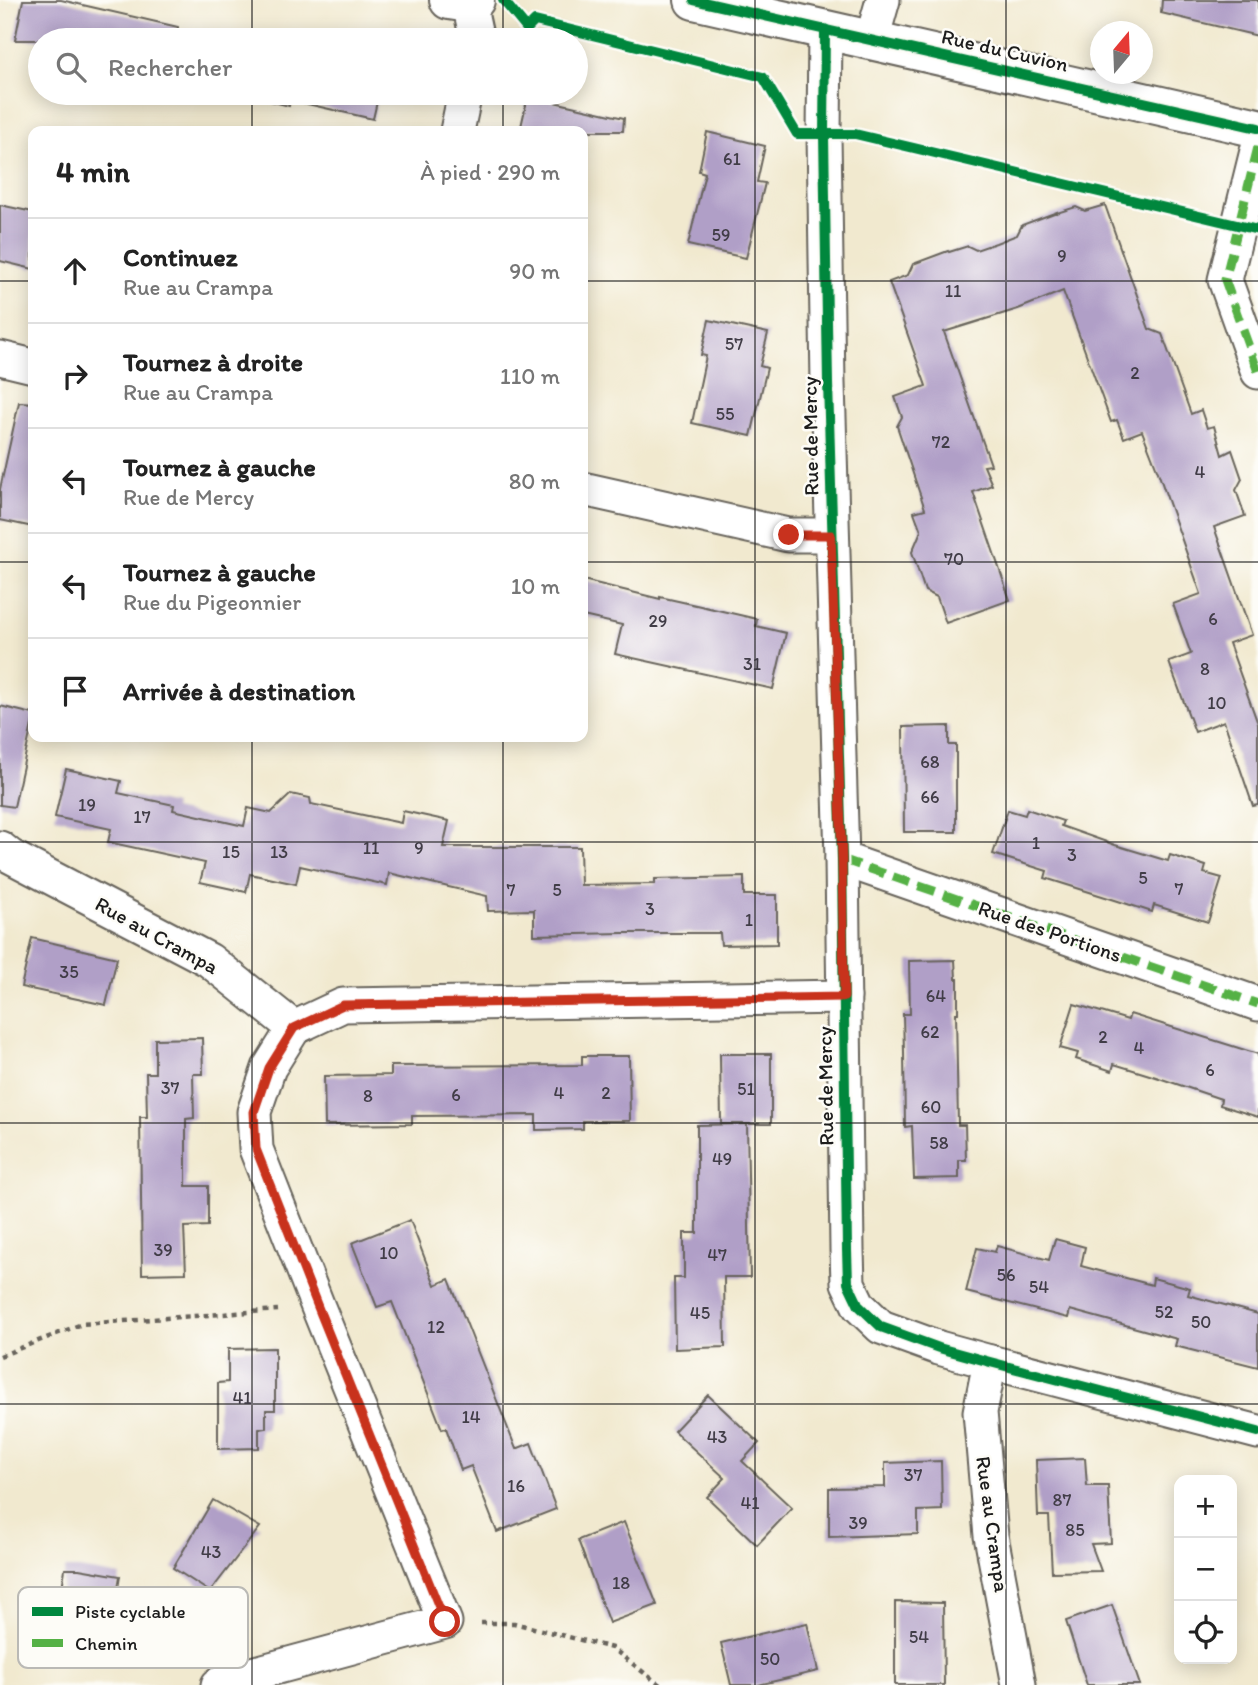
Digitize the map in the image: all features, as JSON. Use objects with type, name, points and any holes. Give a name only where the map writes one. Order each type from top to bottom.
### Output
[{"type":"street","points":[[694,0],[825,29]]},
{"type":"street","points":[[872,39],[883,0]]},
{"type":"street","points":[[464,1],[473,28]]},
{"type":"street","name":"Rue du Cuvion","points":[[825,29],[1258,128]]},
{"type":"street","name":"Rue de Mercy","points":[[825,29],[824,135],[831,535],[842,859],[848,1283],[859,1306],[881,1328],[939,1348],[1258,1432]]},
{"type":"street","points":[[458,126],[463,105]]},
{"type":"street","points":[[1258,147],[1225,280],[1258,373]]},
{"type":"street","points":[[0,359],[28,365]]},
{"type":"street","points":[[588,490],[789,535],[831,535]]},
{"type":"street","name":"Rue au Crampa","points":[[3,857],[209,960],[294,1028]]},
{"type":"street","name":"Rue des Portions","points":[[842,859],[1258,1004]]},
{"type":"street","points":[[218,1685],[445,1622],[256,1149],[254,1112],[269,1068],[294,1028],[343,1005],[844,997]]},
{"type":"street","name":"Rue au Crampa","points":[[990,1362],[979,1412],[991,1536],[1019,1685]]},
{"type":"path","points":[[511,10],[526,28]]},
{"type":"path","points":[[528,28],[535,21],[564,28]]},
{"type":"path","points":[[588,34],[764,77],[797,134],[855,134],[1238,225]]},
{"type":"path","points":[[0,1356],[82,1324],[318,1307]]},
{"type":"path","points":[[445,1622],[514,1623],[612,1648],[660,1685]]},
{"type":"building","points":[[23,0],[61,0],[178,27],[28,28],[28,40],[15,40]]},
{"type":"building","points":[[1162,0],[1258,0],[1258,36],[1161,13]]},
{"type":"building","points":[[312,105],[376,105],[373,119]]},
{"type":"building","points":[[526,105],[567,105],[624,118],[623,131],[588,131],[588,126],[521,126]]},
{"type":"building","points":[[707,132],[765,146],[757,182],[765,183],[746,258],[688,245],[705,173],[699,171]]},
{"type":"building","points":[[0,205],[28,211],[28,268],[0,261]]},
{"type":"building","points":[[1105,205],[1149,329],[1162,334],[1191,414],[1201,410],[1207,428],[1214,426],[1222,455],[1232,450],[1242,479],[1236,490],[1245,516],[1214,527],[1252,635],[1229,643],[1258,724],[1258,805],[1253,806],[1224,721],[1195,732],[1169,662],[1191,654],[1173,604],[1201,594],[1142,431],[1124,438],[1117,420],[1111,422],[1063,291],[1018,309],[944,332],[991,465],[984,466],[992,485],[973,492],[1010,600],[946,623],[937,597],[925,591],[912,552],[921,531],[914,512],[925,509],[897,426],[902,417],[895,397],[926,386],[889,282],[908,275],[913,264],[948,251],[968,246],[976,250],[996,243],[1017,235],[1022,225],[1057,212],[1076,207],[1085,211]]},
{"type":"building","points":[[709,320],[768,333],[760,366],[767,368],[751,436],[692,423],[706,356],[701,355]]},
{"type":"building","points":[[19,402],[28,403],[28,526],[0,520],[0,489]]},
{"type":"building","points":[[588,581],[757,619],[756,626],[786,633],[773,689],[615,654],[622,625],[588,617]]},
{"type":"building","points":[[0,706],[28,713],[28,742],[14,807],[0,805]]},
{"type":"building","points":[[949,726],[949,745],[956,745],[956,832],[904,832],[903,727]]},
{"type":"building","points":[[66,769],[121,781],[118,793],[174,805],[173,810],[244,826],[248,808],[271,813],[291,794],[310,798],[311,804],[401,823],[403,811],[449,821],[443,847],[580,847],[581,885],[655,884],[655,879],[744,877],[744,895],[777,895],[777,944],[721,945],[720,933],[534,935],[534,910],[488,911],[487,896],[389,873],[387,885],[300,866],[296,884],[250,874],[246,892],[200,882],[205,863],[108,842],[111,829],[55,817]]},
{"type":"building","points":[[1027,809],[1063,821],[1061,826],[1115,845],[1168,861],[1170,855],[1206,866],[1204,873],[1222,878],[1208,922],[1154,905],[1152,912],[1045,878],[1047,871],[993,854],[1008,810],[1025,815]]},
{"type":"building","points":[[32,938],[117,958],[106,1005],[21,987]]},
{"type":"building","points":[[955,960],[958,979],[958,1125],[965,1125],[966,1160],[959,1160],[959,1178],[914,1179],[912,1126],[905,1127],[903,1014],[910,1014],[909,961]]},
{"type":"building","points":[[1074,1004],[1128,1020],[1130,1014],[1258,1054],[1258,1117],[1220,1105],[1221,1099],[1156,1077],[1114,1064],[1112,1071],[1076,1059],[1078,1053],[1060,1048]]},
{"type":"building","points":[[202,1038],[203,1074],[193,1074],[194,1118],[186,1119],[186,1186],[208,1186],[208,1226],[184,1227],[186,1273],[142,1274],[140,1117],[147,1117],[146,1073],[155,1073],[155,1039]]},
{"type":"building","points":[[720,1054],[771,1054],[771,1124],[721,1124]]},
{"type":"building","points":[[582,1056],[629,1056],[630,1121],[583,1121],[583,1129],[536,1130],[536,1115],[412,1116],[412,1124],[325,1125],[324,1076],[391,1075],[391,1066],[582,1065]]},
{"type":"building","points":[[747,1124],[750,1277],[724,1277],[725,1347],[675,1349],[674,1278],[684,1278],[684,1233],[697,1233],[697,1125]]},
{"type":"building","points":[[410,1220],[435,1285],[449,1279],[516,1449],[531,1443],[556,1509],[497,1532],[471,1466],[461,1470],[446,1428],[442,1429],[392,1302],[377,1307],[352,1243]]},
{"type":"building","points":[[1055,1239],[1085,1247],[1081,1266],[1152,1285],[1153,1278],[1190,1288],[1188,1295],[1258,1314],[1258,1367],[1175,1346],[1177,1339],[1070,1310],[1068,1318],[966,1292],[977,1248],[995,1252],[997,1246],[1049,1260]]},
{"type":"building","points":[[275,1348],[275,1410],[266,1410],[266,1428],[259,1429],[259,1448],[218,1449],[218,1383],[228,1382],[228,1349]]},
{"type":"building","points":[[708,1395],[759,1443],[742,1461],[792,1508],[757,1545],[707,1497],[725,1478],[674,1431]]},
{"type":"building","points":[[1085,1458],[1087,1486],[1108,1486],[1111,1543],[1091,1544],[1101,1571],[1052,1572],[1049,1516],[1038,1516],[1036,1460]]},
{"type":"building","points":[[941,1461],[942,1510],[918,1511],[918,1534],[829,1537],[829,1488],[885,1487],[885,1463]]},
{"type":"building","points":[[213,1500],[260,1527],[214,1587],[202,1587],[173,1568]]},
{"type":"building","points":[[624,1522],[657,1605],[609,1623],[578,1540]]},
{"type":"building","points":[[65,1569],[120,1576],[118,1587],[62,1587]]},
{"type":"building","points":[[895,1602],[943,1603],[944,1685],[895,1685]]},
{"type":"building","points":[[1112,1605],[1140,1685],[1087,1685],[1066,1621]]},
{"type":"building","points":[[807,1623],[818,1671],[758,1685],[731,1685],[721,1643]]},
{"type":"marked path","points":[[1258,147],[1225,280],[1258,372]]},
{"type":"marked path","points":[[842,859],[1258,1004]]},
{"type":"cycle path","points":[[503,0],[526,28]]},
{"type":"cycle path","points":[[694,0],[1258,128]]},
{"type":"cycle path","points":[[528,28],[535,21],[564,28]]},
{"type":"cycle path","points":[[825,29],[828,383],[842,859],[848,1283],[859,1306],[881,1327],[939,1348],[1258,1432]]},
{"type":"cycle path","points":[[588,34],[763,77],[797,134],[855,134],[1258,230]]},
{"type":"route","points":[[445,1622],[256,1149],[254,1112],[269,1068],[294,1028],[343,1005],[844,997],[831,535],[789,535]]}]
